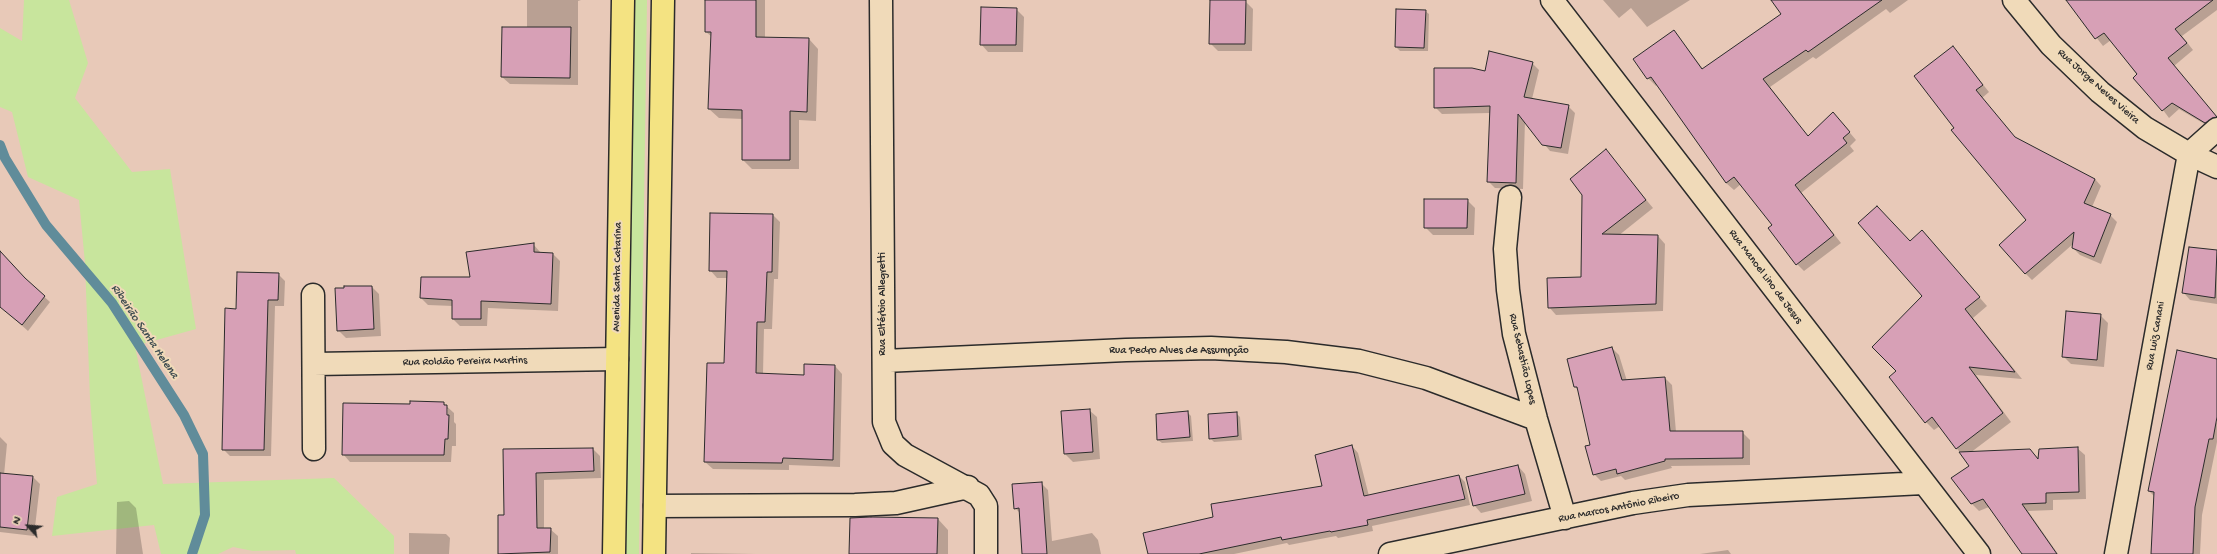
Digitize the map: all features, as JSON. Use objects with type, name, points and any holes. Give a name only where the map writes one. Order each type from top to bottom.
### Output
[{"type":"main road","name":"Avenida Santa Catarina","points":[[614,554],[623,0]]},
{"type":"main road","points":[[654,554],[663,0]]},
{"type":"street","name":"Rua Eltérbio Allegretti","points":[[881,0],[884,422],[893,444],[905,455],[979,495],[986,506],[986,554]]},
{"type":"street","name":"Rua Manoel Lino de Jesus","points":[[1552,0],[1923,483],[1969,549]]},
{"type":"street","name":"Rua Jorge Neves Vieira","points":[[2014,0],[2051,45],[2100,92],[2145,128],[2189,154],[2217,167]]},
{"type":"street","points":[[2189,154],[2217,129]]},
{"type":"street","name":"Rua Luiz Canani","points":[[2116,554],[2189,154]]},
{"type":"street","name":"Rua Sebastião Lopes","points":[[1510,197],[1505,248],[1508,290],[1514,334],[1536,419],[1565,518]]},
{"type":"street","points":[[313,295],[314,449]]},
{"type":"street","name":"Rua Pedro Alves de Assumpção","points":[[884,361],[1126,350],[1211,348],[1286,352],[1358,361],[1426,378],[1536,419]]},
{"type":"street","name":"Rua Roldão Pereira Martins","points":[[314,364],[617,359]]},
{"type":"street","name":"Rua Marcos Antônio Ribeiro","points":[[1390,554],[1633,503],[1688,495],[1923,483]]},
{"type":"street","points":[[655,506],[855,505],[896,503],[968,488]]},
{"type":"green space","points":[[24,0],[69,0],[88,63],[75,98],[132,172],[170,169],[196,329],[135,346],[163,484],[334,478],[394,536],[394,554],[296,554],[295,550],[253,551],[233,547],[218,554],[161,554],[154,525],[52,536],[57,497],[97,484],[90,399],[85,263],[79,200],[28,177],[12,112],[0,107],[0,28],[22,41]]},
{"type":"green space","points":[[633,0],[647,0],[639,554],[625,554]]},
{"type":"building","points":[[705,0],[756,0],[756,37],[809,38],[807,112],[790,111],[790,160],[742,160],[742,110],[708,109],[711,32],[705,32]]},
{"type":"building","points":[[1210,0],[1246,0],[1245,44],[1209,44]]},
{"type":"building","points":[[1771,0],[1882,0],[1808,52],[1806,50],[1763,79],[1808,136],[1833,112],[1850,132],[1843,138],[1847,143],[1795,185],[1834,235],[1796,265],[1768,228],[1772,225],[1734,177],[1726,183],[1651,77],[1647,79],[1633,59],[1674,30],[1702,69],[1781,14]]},
{"type":"building","points":[[2066,0],[2213,0],[2175,29],[2187,43],[2168,58],[2217,117],[2205,123],[2172,103],[2162,111],[2133,78],[2137,74],[2104,33],[2095,39]]},
{"type":"building","points":[[981,7],[1017,8],[1016,45],[980,45]]},
{"type":"building","points":[[1396,9],[1426,10],[1424,48],[1395,47]]},
{"type":"building","points":[[502,27],[571,27],[570,78],[501,77]]},
{"type":"building","points":[[1953,46],[1983,85],[1976,90],[2015,137],[2095,179],[2084,203],[2111,214],[2094,257],[2072,248],[2074,232],[2025,274],[1999,245],[2026,220],[1951,130],[1954,128],[1914,76]]},
{"type":"building","points":[[1489,51],[1533,62],[1524,97],[1569,105],[1561,148],[1542,145],[1518,114],[1516,183],[1487,182],[1490,106],[1434,108],[1434,68],[1472,68],[1485,71]]},
{"type":"building","points":[[1606,149],[1646,200],[1602,234],[1658,235],[1656,304],[1548,308],[1547,278],[1581,277],[1582,195],[1570,179]]},
{"type":"building","points":[[1424,199],[1468,199],[1467,228],[1424,228]]},
{"type":"building","points":[[1877,206],[1910,241],[1922,230],[1980,297],[1965,309],[2015,372],[1969,367],[2003,413],[1956,449],[1932,417],[1925,423],[1889,377],[1896,371],[1872,347],[1922,296],[1858,223]]},
{"type":"building","points":[[710,213],[773,214],[772,272],[767,272],[765,322],[757,322],[756,373],[804,375],[804,364],[835,365],[833,460],[783,458],[782,463],[704,462],[707,363],[724,363],[727,271],[709,271]]},
{"type":"building","points":[[534,243],[534,252],[553,253],[551,304],[481,301],[481,319],[452,319],[452,300],[420,298],[421,277],[470,277],[466,252]]},
{"type":"building","points":[[2189,247],[2217,250],[2215,298],[2182,293]]},
{"type":"building","points":[[0,251],[25,278],[45,296],[22,325],[0,307]]},
{"type":"building","points":[[237,272],[279,273],[278,300],[268,300],[264,450],[222,450],[225,308],[236,309]]},
{"type":"building","points":[[344,286],[372,286],[374,329],[337,331],[335,288],[344,288]]},
{"type":"building","points":[[2066,311],[2101,314],[2097,360],[2062,357]]},
{"type":"building","points":[[1612,347],[1622,380],[1665,377],[1670,431],[1743,431],[1743,458],[1665,459],[1665,461],[1617,474],[1616,469],[1593,475],[1585,446],[1590,445],[1577,387],[1574,387],[1567,359]]},
{"type":"building","points":[[2177,350],[2217,359],[2217,417],[2213,439],[2209,439],[2195,507],[2193,554],[2151,554],[2154,492],[2148,491]]},
{"type":"building","points":[[410,401],[444,402],[444,405],[447,405],[447,415],[449,415],[448,439],[445,439],[444,455],[342,455],[343,403],[410,404]]},
{"type":"building","points":[[1090,409],[1093,452],[1064,454],[1061,411]]},
{"type":"building","points":[[1188,411],[1190,437],[1157,440],[1156,414]]},
{"type":"building","points":[[1237,412],[1238,436],[1209,439],[1208,414]]},
{"type":"building","points":[[1352,445],[1364,496],[1459,475],[1465,499],[1367,520],[1368,525],[1331,532],[1282,540],[1281,537],[1199,554],[1148,554],[1143,533],[1213,517],[1211,504],[1322,486],[1315,455]]},
{"type":"building","points":[[2078,447],[2079,492],[2046,493],[2046,503],[2022,504],[2057,554],[2022,554],[1983,499],[1971,504],[1951,478],[1969,466],[1959,452],[2030,449],[2038,459],[2039,449]]},
{"type":"building","points":[[593,448],[594,471],[536,473],[537,528],[551,528],[550,552],[498,554],[498,515],[504,515],[503,449]]},
{"type":"building","points":[[1518,465],[1525,494],[1473,506],[1466,477]]},
{"type":"building","points":[[0,473],[33,476],[27,530],[0,527]]},
{"type":"building","points":[[1042,482],[1047,554],[1022,554],[1019,508],[1014,509],[1012,484]]},
{"type":"building","points":[[850,518],[938,518],[937,554],[849,554]]},
{"type":"waterway","name":"Ribeirão Santa Helena","points":[[0,145],[5,158],[46,225],[112,303],[184,415],[203,454],[205,515],[192,554]]}]
